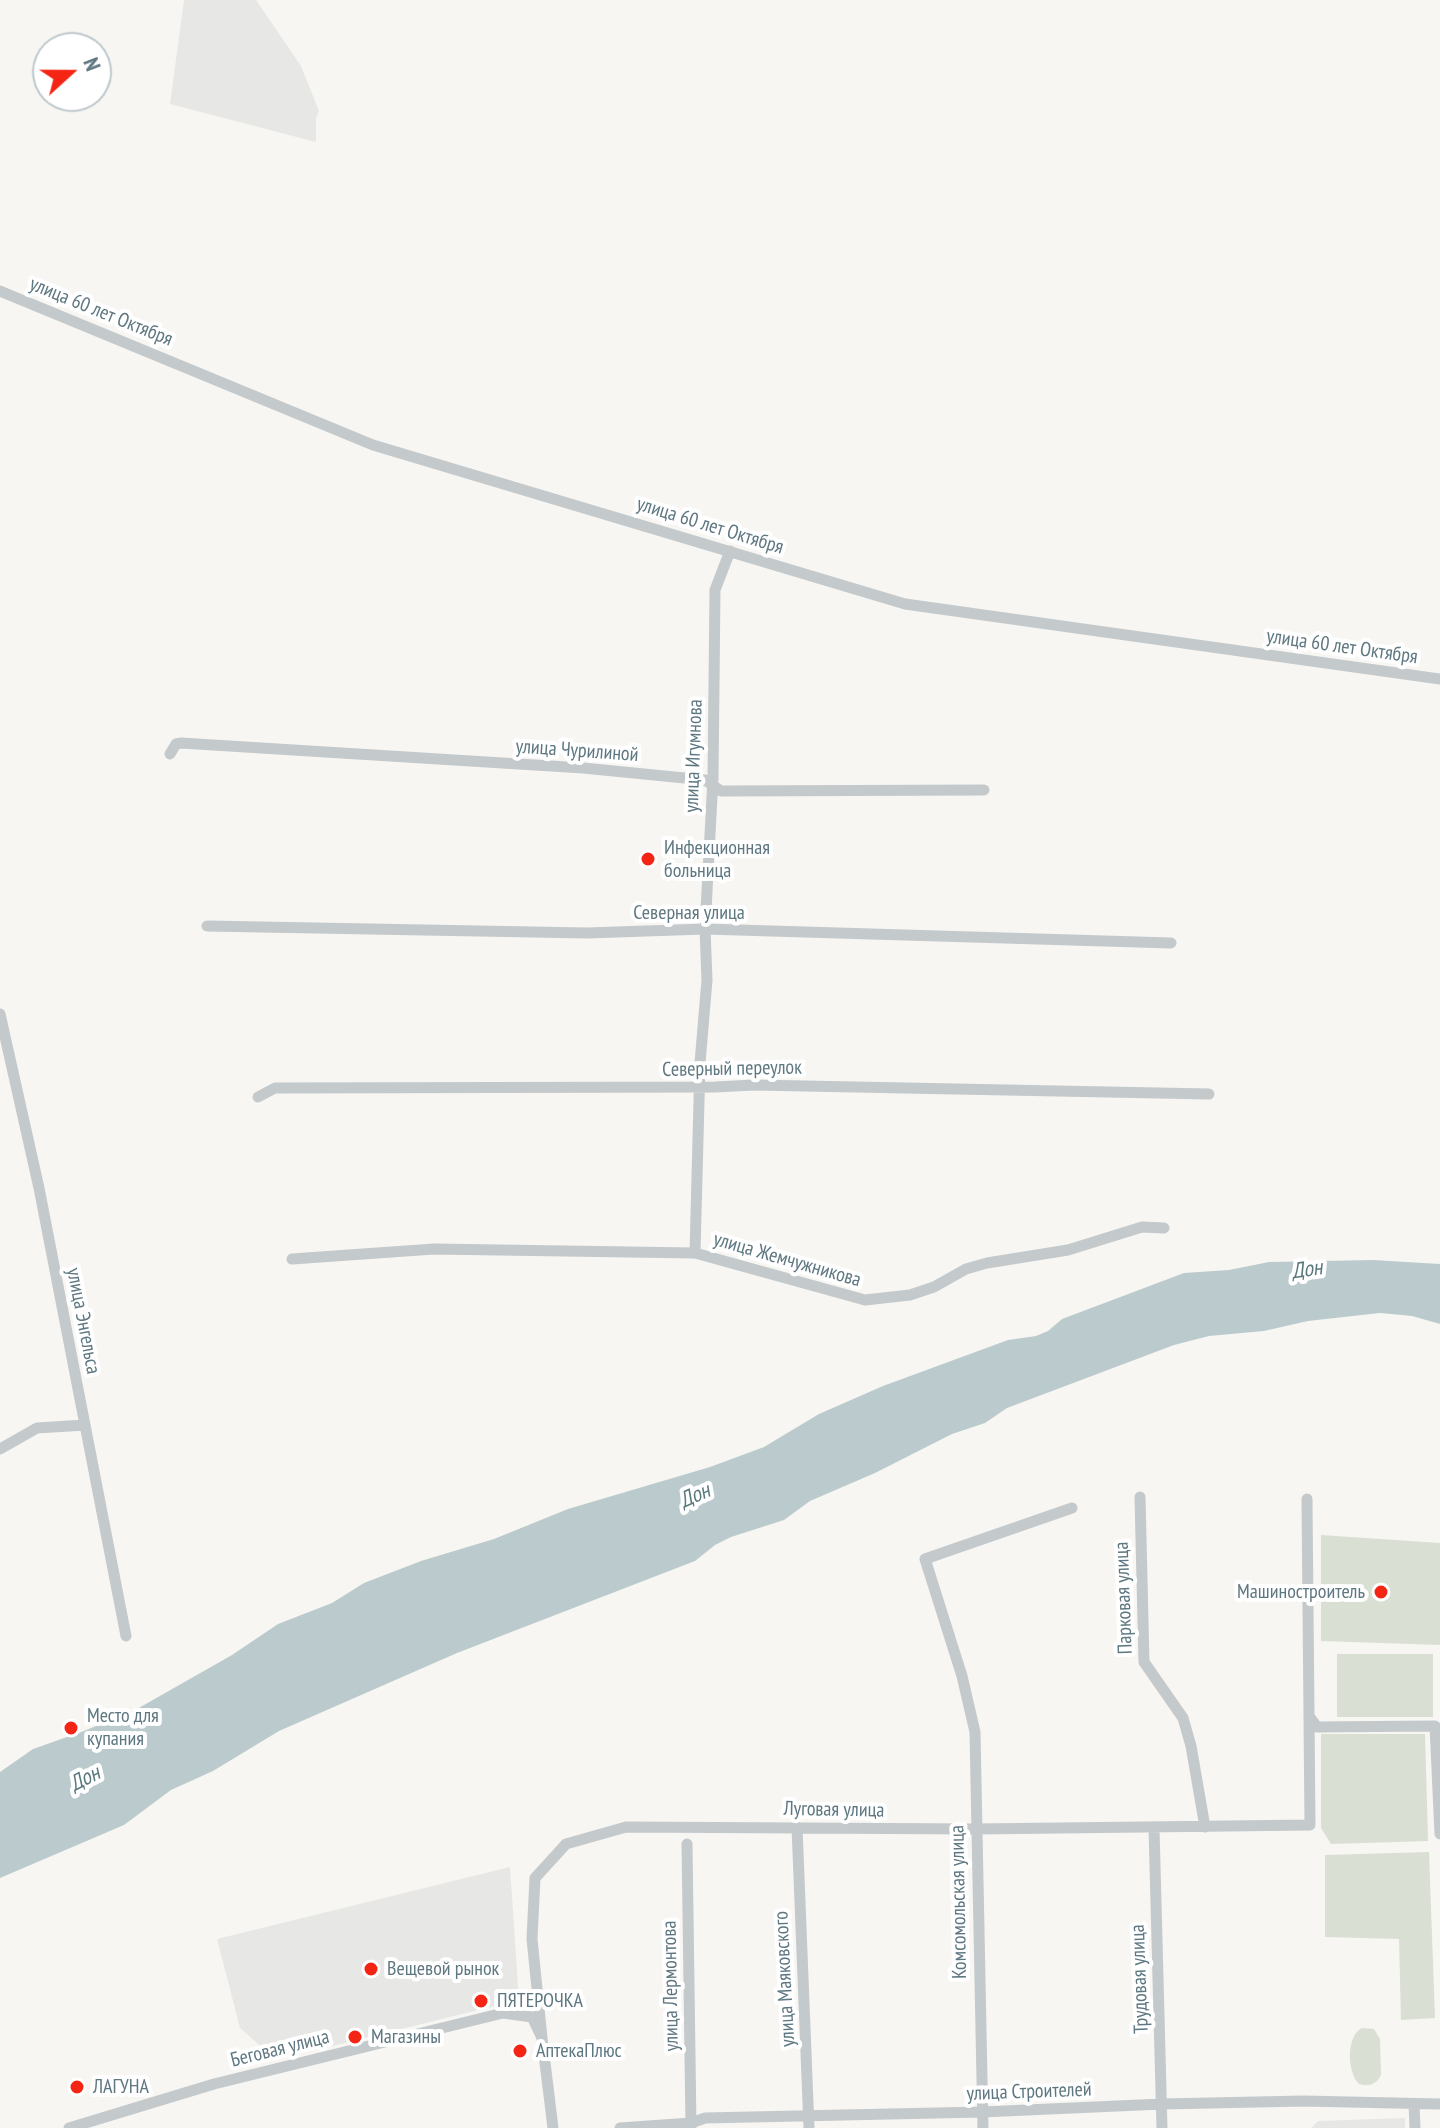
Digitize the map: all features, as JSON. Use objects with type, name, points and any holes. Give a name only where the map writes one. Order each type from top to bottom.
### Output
[{"type":"street","name":"улица 60 лет Октября","points":[[0,291],[373,445],[905,604],[1440,679]]},
{"type":"street","name":"улица Игумнова","points":[[695,1253],[699,1087],[707,980],[705,929],[712,786],[715,590],[730,551]]},
{"type":"street","name":"улица Чурилиной","points":[[170,754],[176,744],[181,743],[583,768],[705,780],[721,791],[984,790]]},
{"type":"street","name":"Северная улица","points":[[207,926],[587,933],[705,929],[1171,943]]},
{"type":"street","name":"улица Энгельса","points":[[0,1014],[39,1188],[126,1636]]},
{"type":"street","name":"Северный переулок","points":[[258,1097],[275,1088],[754,1085],[1209,1094]]},
{"type":"street","name":"улица Жемчужникова","points":[[292,1259],[434,1249],[695,1253],[865,1300],[910,1295],[934,1287],[966,1269],[987,1263],[1068,1250],[1142,1227],[1164,1228]]},
{"type":"street","points":[[0,1449],[37,1428],[85,1425]]},
{"type":"street","name":"Парковая улица","points":[[1140,1497],[1144,1662],[1183,1718],[1205,1827]]},
{"type":"street","points":[[1307,1499],[1309,1715],[1317,1727],[1435,1726],[1440,1834]]},
{"type":"street","name":"Комсомольская улица","points":[[983,2128],[975,1732],[962,1676],[925,1559],[1072,1508]]},
{"type":"street","name":"Луговая улица","points":[[542,2038],[532,1939],[535,1878],[566,1844],[626,1827],[976,1829],[1310,1825],[1309,1715]]},
{"type":"street","name":"улица Маяковского","points":[[797,1827],[809,2122]]},
{"type":"street","name":"Трудовая улица","points":[[1154,1828],[1162,2128]]},
{"type":"street","name":"улица Лермонтова","points":[[687,1844],[691,2126]]},
{"type":"street","name":"Беговая улица","points":[[69,2128],[214,2084],[503,2013],[532,2017],[542,2038]]},
{"type":"street","points":[[542,2038],[553,2128]]},
{"type":"street","name":"улица Строителей","points":[[620,2128],[691,2126],[705,2118],[809,2122],[1162,2104],[1304,2101],[1440,2104]]},
{"type":"street","points":[[1414,2104],[1415,2128]]},
{"type":"shaded area","points":[[184,0],[256,0],[301,66],[319,111],[316,142],[170,104]]},
{"type":"shaded area","name":"Машиностроитель","points":[[1321,1535],[1440,1543],[1440,1645],[1321,1641]]},
{"type":"shaded area","points":[[1337,1654],[1433,1654],[1433,1717],[1337,1717]]},
{"type":"shaded area","points":[[1321,1734],[1425,1734],[1428,1841],[1331,1844],[1321,1828]]},
{"type":"shaded area","points":[[1429,1852],[1435,2018],[1401,2020],[1399,1939],[1325,1937],[1325,1855]]},
{"type":"shaded area","name":"Вещевой рынок","points":[[510,1867],[519,2000],[276,2060],[240,2028],[217,1939]]},
{"type":"shaded area","points":[[1362,2028],[1374,2029],[1380,2039],[1381,2075],[1369,2085],[1359,2084],[1350,2063],[1353,2038]]},
{"type":"shaded area","points":[[1405,2118],[1405,2128],[1311,2128],[1318,2121]]},
{"type":"water","name":"Дон","points":[[1373,1260],[1440,1264],[1440,1324],[1412,1316],[1380,1313],[1209,1336],[1174,1345],[1007,1408],[985,1423],[952,1434],[875,1473],[810,1501],[784,1520],[731,1537],[695,1561],[457,1653],[279,1731],[213,1771],[171,1790],[124,1825],[0,1878],[0,1772],[33,1749],[137,1709],[232,1655],[278,1624],[332,1603],[364,1583],[421,1561],[494,1539],[568,1509],[710,1467],[764,1447],[819,1414],[883,1386],[1008,1340],[1036,1336],[1062,1319],[1184,1273],[1229,1270],[1269,1262]]},
{"type":"place","name":"Инфекционная больница","points":[[648,859]]},
{"type":"place","name":"Машиностроитель","points":[[1381,1592]]},
{"type":"place","name":"Место для купания","points":[[71,1728]]},
{"type":"place","name":"Вещевой рынок","points":[[371,1969]]},
{"type":"place","name":"ПЯТЕРОЧКА","points":[[481,2001]]},
{"type":"place","name":"Магазины","points":[[355,2037]]},
{"type":"place","name":"АптекаПлюс","points":[[520,2051]]},
{"type":"place","name":"ЛАГУНА","points":[[77,2087]]}]
